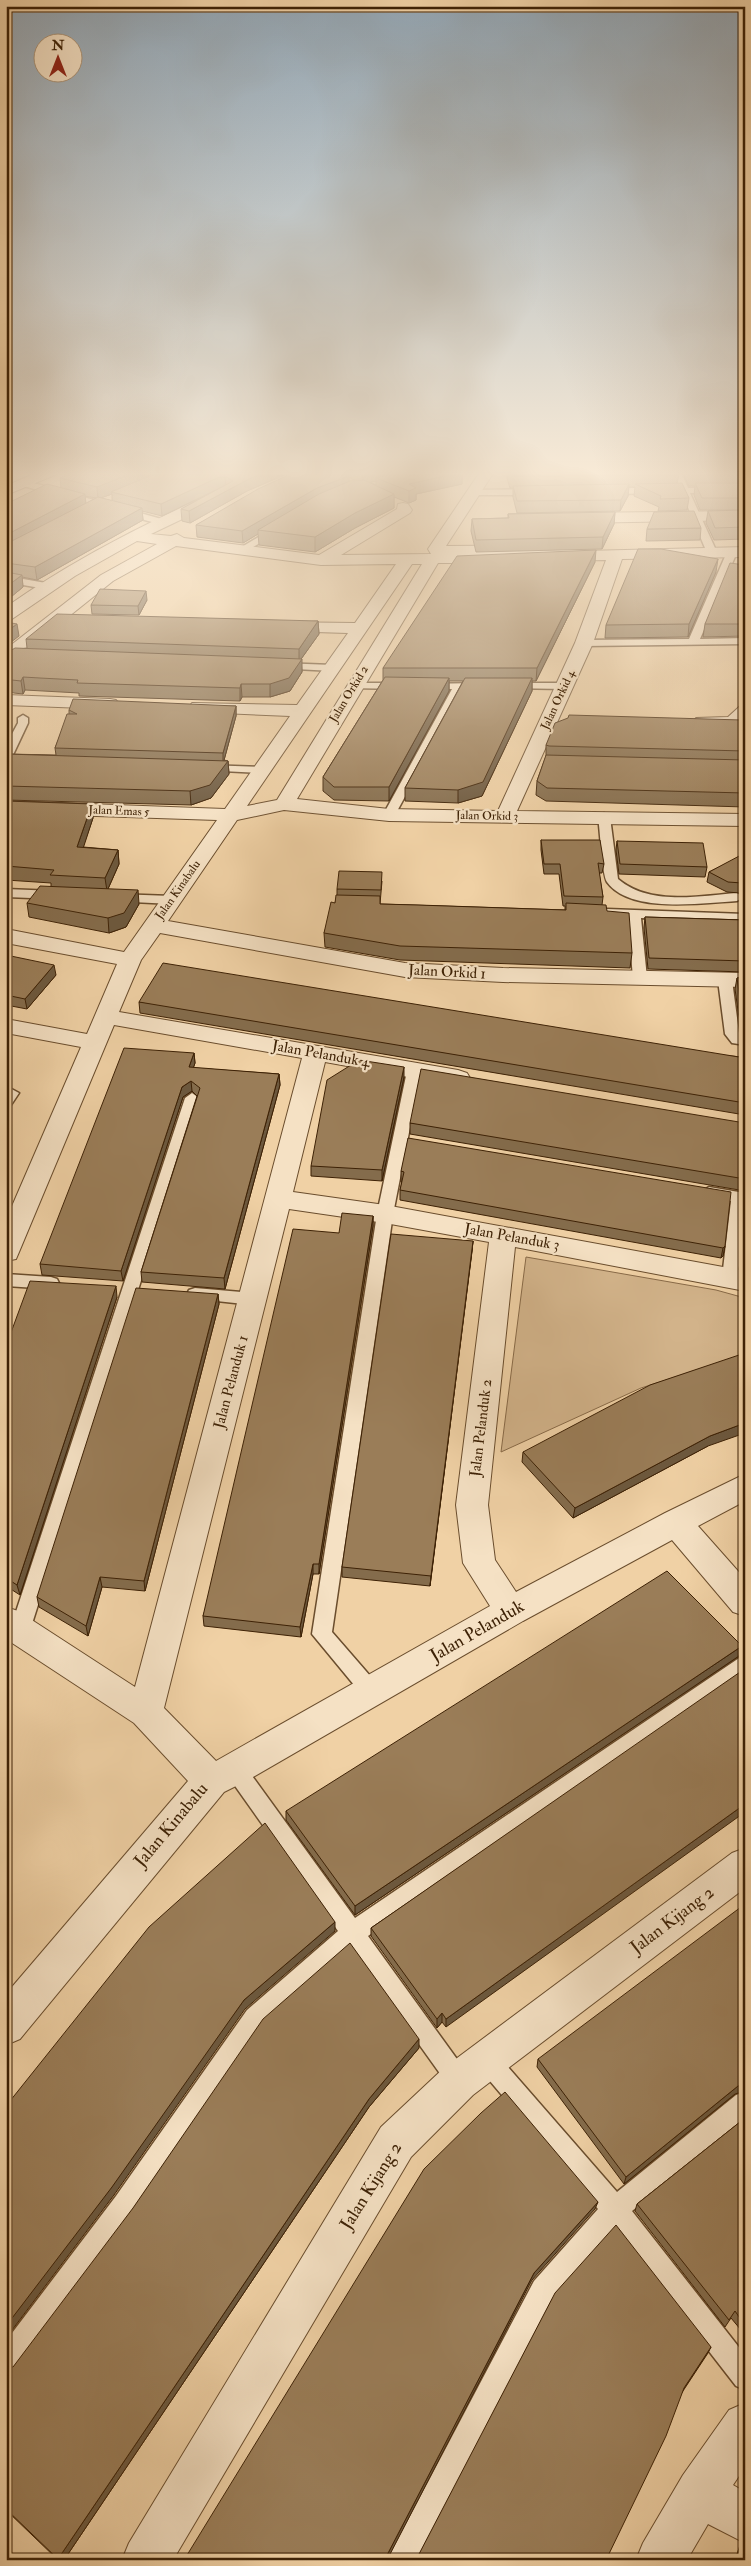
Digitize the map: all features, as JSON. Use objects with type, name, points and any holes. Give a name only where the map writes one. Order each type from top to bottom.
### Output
[{"type":"street","points":[[6,616],[38,592]]},
{"type":"street","points":[[8,656],[89,592]]},
{"type":"street","name":"Jalan Kinabalu","points":[[6,1252],[130,960],[385,592]]},
{"type":"street","name":"Jalan Orkid 2","points":[[284,804],[412,592]]},
{"type":"street","name":"Jalan Orkid 4","points":[[505,816],[533,764],[550,718],[584,643],[602,592]]},
{"type":"street","points":[[52,620],[82,620]]},
{"type":"street","points":[[260,626],[360,628]]},
{"type":"street","points":[[6,700],[125,704]]},
{"type":"street","points":[[184,707],[302,711]]},
{"type":"street","points":[[550,718],[569,718]]},
{"type":"street","points":[[685,722],[741,722]]},
{"type":"street","name":"Jalan Orkid 3","points":[[231,815],[284,804],[389,815],[745,820]]},
{"type":"street","name":"Jalan Emas 5","points":[[6,807],[231,815]]},
{"type":"street","name":"Jalan Orkid 1","points":[[154,925],[405,970],[504,975],[735,980]]},
{"type":"street","points":[[6,936],[130,960]]},
{"type":"street","name":"Jalan Pelanduk 4","points":[[105,1017],[482,1082]]},
{"type":"street","points":[[6,1026],[94,1042]]},
{"type":"street","name":"Jalan Pelanduk 1","points":[[146,1712],[316,1052]]},
{"type":"street","name":"Jalan Pelanduk 3","points":[[278,1199],[385,1214],[738,1279]]},
{"type":"street","name":"Jalan Pelanduk 2","points":[[503,1235],[472,1505],[479,1563],[511,1611]]},
{"type":"street","name":"Jalan Pelanduk","points":[[223,1775],[511,1611],[745,1486]]},
{"type":"street","points":[[676,1522],[745,1602]]},
{"type":"street","name":"Jalan Kinabalu","points":[[10,2015],[223,1775],[146,1712],[13,1626]]},
{"type":"street","name":"Jalan Kijang 2","points":[[146,2560],[396,2142],[473,2071],[745,1865]]},
{"type":"street","points":[[660,2560],[700,2492],[745,2426]]},
{"type":"street","points":[[700,2492],[745,2519]]},
{"type":"lane","points":[[693,642],[715,592]]},
{"type":"lane","points":[[584,643],[745,642]]},
{"type":"lane","points":[[8,656],[29,656]]},
{"type":"lane","points":[[264,665],[332,668]]},
{"type":"lane","points":[[354,686],[564,686]]},
{"type":"lane","points":[[389,815],[458,686]]},
{"type":"lane","points":[[10,761],[23,723],[14,717]]},
{"type":"lane","points":[[193,768],[261,770]]},
{"type":"lane","points":[[604,817],[612,880],[625,890],[650,898],[668,900],[737,897]]},
{"type":"lane","points":[[6,893],[65,896]]},
{"type":"lane","points":[[104,897],[172,900]]},
{"type":"lane","points":[[595,913],[745,918]]},
{"type":"lane","points":[[634,914],[640,978]]},
{"type":"lane","points":[[735,980],[732,1034],[737,1040],[745,1041]]},
{"type":"lane","points":[[371,1691],[322,1634],[385,1214],[406,1141],[414,1071]]},
{"type":"lane","points":[[6,1090],[12,1093],[6,1102]]},
{"type":"lane","points":[[13,1626],[131,1289],[192,1098]]},
{"type":"lane","points":[[691,1189],[742,1198],[738,1279]]},
{"type":"lane","points":[[6,1280],[64,1284]]},
{"type":"lane","points":[[112,1288],[150,1291]]},
{"type":"lane","points":[[178,1293],[253,1299]]},
{"type":"lane","points":[[6,2363],[125,2205],[255,2018],[352,1933],[745,1663]]},
{"type":"lane","points":[[223,1775],[352,1933],[473,2071],[615,2209],[745,2377]]},
{"type":"lane","points":[[401,2560],[542,2290],[615,2209],[745,2104]]},
{"type":"shaded area","points":[[526,1257],[716,1290],[745,1298],[745,1355],[641,1388],[501,1452]]},
{"type":"building","points":[[98,592],[146,592],[138,606],[91,605]]},
{"type":"building","points":[[433,592],[575,592],[537,668],[383,668]]},
{"type":"building","points":[[620,592],[703,592],[689,624],[606,625]]},
{"type":"building","points":[[718,592],[745,592],[745,624],[705,624]]},
{"type":"building","points":[[57,614],[318,621],[299,649],[26,639]]},
{"type":"building","points":[[6,622],[17,624],[6,632]]},
{"type":"building","points":[[15,648],[302,659],[289,678],[270,684],[241,684],[240,688],[77,683],[78,680],[23,677],[21,681],[6,678],[6,651]]},
{"type":"building","points":[[385,677],[449,678],[389,787],[334,787],[323,777]]},
{"type":"building","points":[[465,678],[532,678],[483,782],[458,790],[405,788]]},
{"type":"building","points":[[73,699],[236,706],[223,753],[55,748],[67,714],[77,714],[69,710]]},
{"type":"building","points":[[569,715],[742,720],[745,721],[745,751],[546,745],[555,723],[568,718]]},
{"type":"building","points":[[6,754],[228,761],[210,785],[190,791],[6,786]]},
{"type":"building","points":[[546,755],[745,760],[745,793],[547,788],[537,781]]},
{"type":"building","points":[[6,801],[92,804],[77,847],[118,850],[105,878],[50,875],[54,870],[6,866]]},
{"type":"building","points":[[541,840],[600,840],[604,864],[598,863],[603,897],[564,896],[560,864],[544,864]]},
{"type":"building","points":[[617,841],[703,843],[707,867],[620,864]]},
{"type":"building","points":[[743,854],[745,855],[745,882],[728,882],[709,872]]},
{"type":"building","points":[[339,871],[382,872],[381,890],[337,889]]},
{"type":"building","points":[[40,886],[138,890],[124,913],[108,918],[27,903]]},
{"type":"building","points":[[336,895],[380,896],[380,904],[566,910],[566,903],[606,905],[607,911],[629,913],[632,953],[400,946],[324,933],[331,902],[335,903]]},
{"type":"building","points":[[645,917],[745,920],[745,961],[649,958]]},
{"type":"building","points":[[6,955],[54,965],[25,999],[6,995]]},
{"type":"building","points":[[163,963],[745,1058],[745,1103],[139,1002]]},
{"type":"building","points":[[745,977],[745,1022],[743,1021],[737,978]]},
{"type":"building","points":[[742,1035],[745,1035],[745,1050]]},
{"type":"building","points":[[124,1048],[194,1053],[189,1067],[279,1074],[224,1278],[141,1272],[200,1088],[191,1081],[182,1087],[121,1271],[40,1264]]},
{"type":"building","points":[[359,1060],[404,1067],[382,1170],[311,1166],[327,1080]]},
{"type":"building","points":[[421,1069],[745,1123],[745,1179],[410,1123]]},
{"type":"building","points":[[408,1138],[731,1192],[725,1246],[723,1248],[400,1190],[404,1172],[401,1171]]},
{"type":"building","points":[[342,1213],[373,1216],[319,1564],[313,1564],[300,1627],[203,1616],[293,1229],[339,1233]]},
{"type":"building","points":[[391,1234],[473,1241],[431,1576],[342,1567]]},
{"type":"building","points":[[30,1281],[116,1286],[17,1585],[6,1578],[6,1346]]},
{"type":"building","points":[[136,1288],[218,1294],[144,1581],[100,1577],[86,1626],[37,1597]]},
{"type":"building","points":[[745,1353],[745,1423],[710,1436],[575,1508],[523,1452],[650,1385]]},
{"type":"building","points":[[667,1571],[742,1646],[355,1906],[286,1811]]},
{"type":"building","points":[[743,1670],[745,1671],[745,1804],[446,2019],[442,2013],[437,2019],[371,1928]]},
{"type":"building","points":[[265,1823],[335,1922],[244,2000],[112,2187],[6,2326],[6,2106],[149,1927]]},
{"type":"building","points":[[745,1904],[745,2084],[738,2086],[626,2177],[538,2059]]},
{"type":"building","points":[[350,1943],[419,2039],[369,2099],[58,2559],[6,2509],[6,2369],[13,2367],[133,2208],[263,2019]]},
{"type":"building","points":[[505,2092],[598,2202],[534,2273],[386,2557],[418,2556],[555,2293],[616,2225],[711,2347],[684,2388],[666,2436],[606,2560],[184,2560],[424,2169]]},
{"type":"building","points":[[745,2118],[744,2324],[735,2311],[729,2320],[637,2204]]},
{"type":"building","points":[[744,2541],[745,2560],[737,2560]]}]
